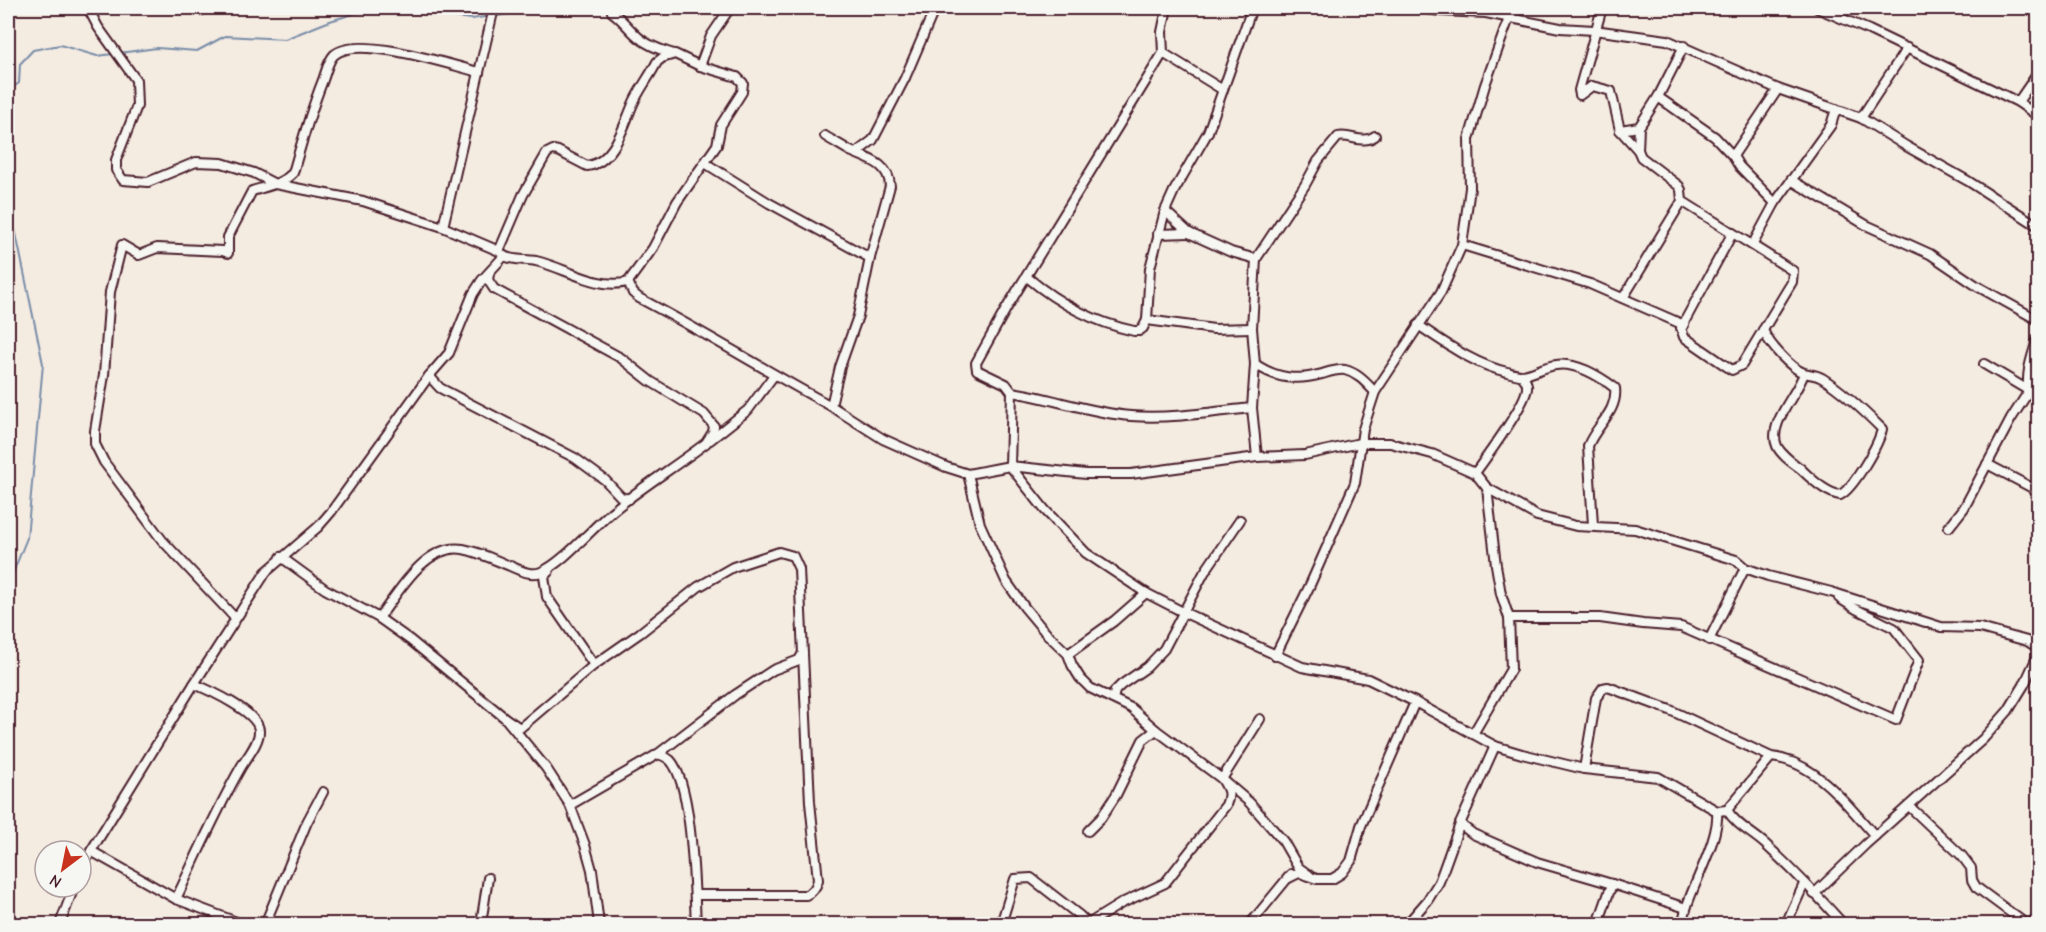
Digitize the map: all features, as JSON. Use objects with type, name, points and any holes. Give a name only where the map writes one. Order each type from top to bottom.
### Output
[{"type":"street","points":[[88,8],[98,27],[136,80],[137,106],[116,160],[116,170],[123,180],[148,182],[196,162],[222,163],[254,173],[276,184],[363,201],[443,227],[510,259],[536,261],[610,284],[628,282],[653,248],[677,202],[717,145],[720,125],[741,92],[743,83],[738,77],[700,66],[675,54],[660,50],[638,37],[624,21],[612,12]]},
{"type":"street","points":[[443,227],[494,8]]},
{"type":"street","points":[[700,66],[711,36],[730,8]]},
{"type":"street","points":[[856,153],[873,140],[905,78],[935,8]]},
{"type":"street","points":[[1167,8],[1162,32],[1163,53],[1006,309],[976,363],[977,370],[1006,384],[1012,392],[1010,466],[1074,542],[1107,568],[1146,592],[1183,612],[1302,667],[1368,679],[1495,746],[1584,769],[1658,777],[1717,811],[1726,810],[1771,757]]},
{"type":"street","points":[[1027,277],[1057,300],[1095,320],[1138,331],[1143,328],[1147,320],[1150,268],[1165,211],[1208,132],[1252,8]]},
{"type":"street","points":[[1420,8],[1440,11],[1488,10],[1509,18],[1560,28],[1594,30],[1667,40],[1778,89],[1861,118],[1922,156],[1960,176],[2038,226]]},
{"type":"street","points":[[1602,8],[1594,30],[1579,90],[1580,95],[1592,86],[1611,91],[1620,130],[1646,162],[1679,186],[1682,201],[1623,298]]},
{"type":"street","points":[[1817,8],[1907,48],[2018,102],[2038,116]]},
{"type":"street","points":[[1275,656],[1310,585],[1354,483],[1363,429],[1375,392],[1441,292],[1462,245],[1470,188],[1469,139],[1509,18]]},
{"type":"street","points":[[1638,150],[1639,127],[1658,97],[1684,46]]},
{"type":"street","points":[[252,191],[276,184],[293,173],[312,107],[329,62],[335,54],[354,47],[395,51],[479,72]]},
{"type":"street","points":[[1861,118],[1907,48]]},
{"type":"street","points":[[1163,53],[1223,90]]},
{"type":"street","points":[[93,848],[235,618],[266,572],[318,527],[331,512],[448,353],[473,294],[489,274],[501,253],[523,195],[547,153],[553,150],[558,151],[586,166],[600,162],[624,128],[634,102],[657,62],[675,54]]},
{"type":"street","points":[[2018,102],[2038,73]]},
{"type":"street","points":[[1733,156],[1778,89]]},
{"type":"street","points":[[1658,97],[1715,137],[1775,203]]},
{"type":"street","points":[[1753,244],[1775,203],[1831,125],[1836,109]]},
{"type":"street","points":[[1620,130],[1639,127]]},
{"type":"street","points":[[825,136],[879,163],[890,178],[885,208],[870,258],[858,316],[840,367],[831,406]]},
{"type":"street","points":[[1257,457],[1252,408],[1255,364],[1252,327],[1256,259],[1305,185],[1318,161],[1338,136],[1365,141],[1375,136]]},
{"type":"street","points":[[705,163],[769,203],[870,258]]},
{"type":"street","points":[[235,618],[162,540],[104,462],[95,444],[95,431],[104,375],[110,292],[122,245],[140,255],[157,248],[228,253],[228,237],[252,191],[254,173]]},
{"type":"street","points":[[1791,180],[1866,225],[1930,254],[1977,286],[2038,320]]},
{"type":"street","points":[[1682,201],[1732,234],[1791,267],[1794,275],[1742,365],[1732,370],[1684,337],[1681,328],[1732,234]]},
{"type":"street","points":[[1165,211],[1189,233],[1232,252],[1256,259]]},
{"type":"street","points":[[1158,234],[1189,233]]},
{"type":"street","points":[[1462,245],[1590,284],[1684,325]]},
{"type":"street","points":[[489,274],[490,285],[503,294],[621,358],[650,381],[704,414],[714,426],[706,443]]},
{"type":"street","points":[[628,282],[633,293],[639,298],[831,406],[883,439],[946,467],[968,474],[1010,466],[1086,474],[1131,474],[1257,457],[1293,457],[1360,443],[1390,443],[1432,454],[1475,473],[1487,488],[1537,516],[1576,526],[1593,525],[1635,529],[1736,560],[1745,568],[1831,592],[1941,627],[1980,628],[2027,641],[2038,648]]},
{"type":"street","points":[[1147,320],[1214,329],[1252,327]]},
{"type":"street","points":[[1418,325],[1480,364],[1521,375],[1556,365],[1569,366],[1585,370],[1615,388],[1616,399],[1612,408],[1592,436],[1588,446],[1593,525]]},
{"type":"street","points":[[1762,330],[1768,343],[1779,355],[1804,373],[1812,373],[1822,378],[1882,429],[1874,451],[1849,488],[1840,495],[1832,494],[1803,472],[1778,448],[1774,438],[1780,418],[1804,373]]},
{"type":"street","points":[[1949,527],[1964,508],[2029,391],[2027,382],[2038,337]]},
{"type":"street","points":[[1255,364],[1266,372],[1290,379],[1345,370],[1362,378],[1375,392]]},
{"type":"street","points":[[1984,364],[2038,396]]},
{"type":"street","points":[[594,665],[547,597],[544,576],[613,510],[741,418],[774,375]]},
{"type":"street","points":[[1475,473],[1519,408],[1527,388],[1521,375]]},
{"type":"street","points":[[429,376],[440,388],[575,458],[605,480],[616,493],[629,499]]},
{"type":"street","points":[[1012,392],[1042,396],[1094,410],[1131,416],[1252,408]]},
{"type":"street","points":[[1987,465],[2038,491]]},
{"type":"street","points":[[968,474],[980,524],[1006,581],[1039,625],[1068,654],[1072,665],[1090,688],[1131,708],[1249,802],[1283,841],[1298,867],[1309,875],[1317,879],[1332,879],[1342,873],[1351,861],[1369,808],[1415,702]]},
{"type":"street","points":[[1473,734],[1511,669],[1509,618],[1501,594],[1496,565],[1487,488]]},
{"type":"street","points":[[613,510],[616,493]]},
{"type":"street","points":[[1113,699],[1121,685],[1147,667],[1164,649],[1204,573],[1240,520]]},
{"type":"street","points":[[379,618],[422,562],[446,550],[457,548],[472,551],[527,573],[537,574],[556,563]]},
{"type":"street","points":[[519,728],[594,665],[640,633],[698,587],[733,567],[779,552],[793,556],[797,562],[804,653],[810,802],[818,880],[811,893],[806,895],[694,895]]},
{"type":"street","points":[[281,557],[326,589],[379,618],[410,640],[519,728],[526,737],[523,740]]},
{"type":"street","points":[[1709,640],[1745,568]]},
{"type":"street","points":[[1068,654],[1114,621],[1146,592]]},
{"type":"street","points":[[1509,618],[1600,618],[1681,627],[1896,720],[1919,660],[1894,628],[1856,609],[1831,592]]},
{"type":"street","points":[[570,805],[658,754],[735,695],[773,670],[799,660],[804,653]]},
{"type":"street","points":[[1814,894],[1983,739],[2008,711],[2024,685],[2038,655]]},
{"type":"street","points":[[176,899],[260,731],[249,714],[211,691],[194,684]]},
{"type":"street","points":[[1584,769],[1596,698],[1603,688],[1608,687],[1670,710],[1771,757],[1789,760],[1819,778],[1875,836]]},
{"type":"street","points":[[505,718],[546,768],[570,805],[592,870],[599,924]]},
{"type":"street","points":[[1222,779],[1260,719]]},
{"type":"street","points":[[1088,831],[1101,818],[1116,795],[1143,740],[1156,730]]},
{"type":"street","points":[[1407,924],[1427,901],[1438,882],[1460,824],[1495,746]]},
{"type":"street","points":[[658,754],[671,761],[680,780],[689,823],[696,924]]},
{"type":"street","points":[[1001,924],[1015,879],[1031,878],[1088,924],[1122,903],[1165,883],[1227,805],[1230,797],[1229,789],[1222,779]]},
{"type":"street","points":[[265,924],[307,822],[323,792]]},
{"type":"street","points":[[1909,806],[1962,856],[1971,868],[1972,880],[1976,887],[2026,924]]},
{"type":"street","points":[[1726,810],[1772,851],[1844,924]]},
{"type":"street","points":[[1682,924],[1714,833],[1718,819],[1717,811]]},
{"type":"street","points":[[1460,824],[1473,834],[1537,862],[1686,908]]},
{"type":"street","points":[[93,852],[176,899],[242,924]]},
{"type":"street","points":[[1250,924],[1289,878],[1295,866],[1294,859]]},
{"type":"street","points":[[1289,878],[1299,873],[1309,875]]},
{"type":"street","points":[[481,924],[488,878]]},
{"type":"street","points":[[1598,924],[1612,884]]},
{"type":"street","points":[[1786,924],[1804,884]]},
{"type":"street","points":[[60,924],[69,899]]},
{"type":"street","points":[[2032,924],[2038,914]]},
{"type":"waterway","points":[[119,53],[157,48],[197,51],[225,36],[285,39],[330,21],[373,8],[472,19],[490,16]]},
{"type":"waterway","points":[[496,16],[540,8]]},
{"type":"waterway","points":[[8,91],[19,83],[20,64],[33,50],[60,45],[97,56],[113,54]]},
{"type":"waterway","points":[[8,195],[43,364],[27,538],[8,585]]}]
